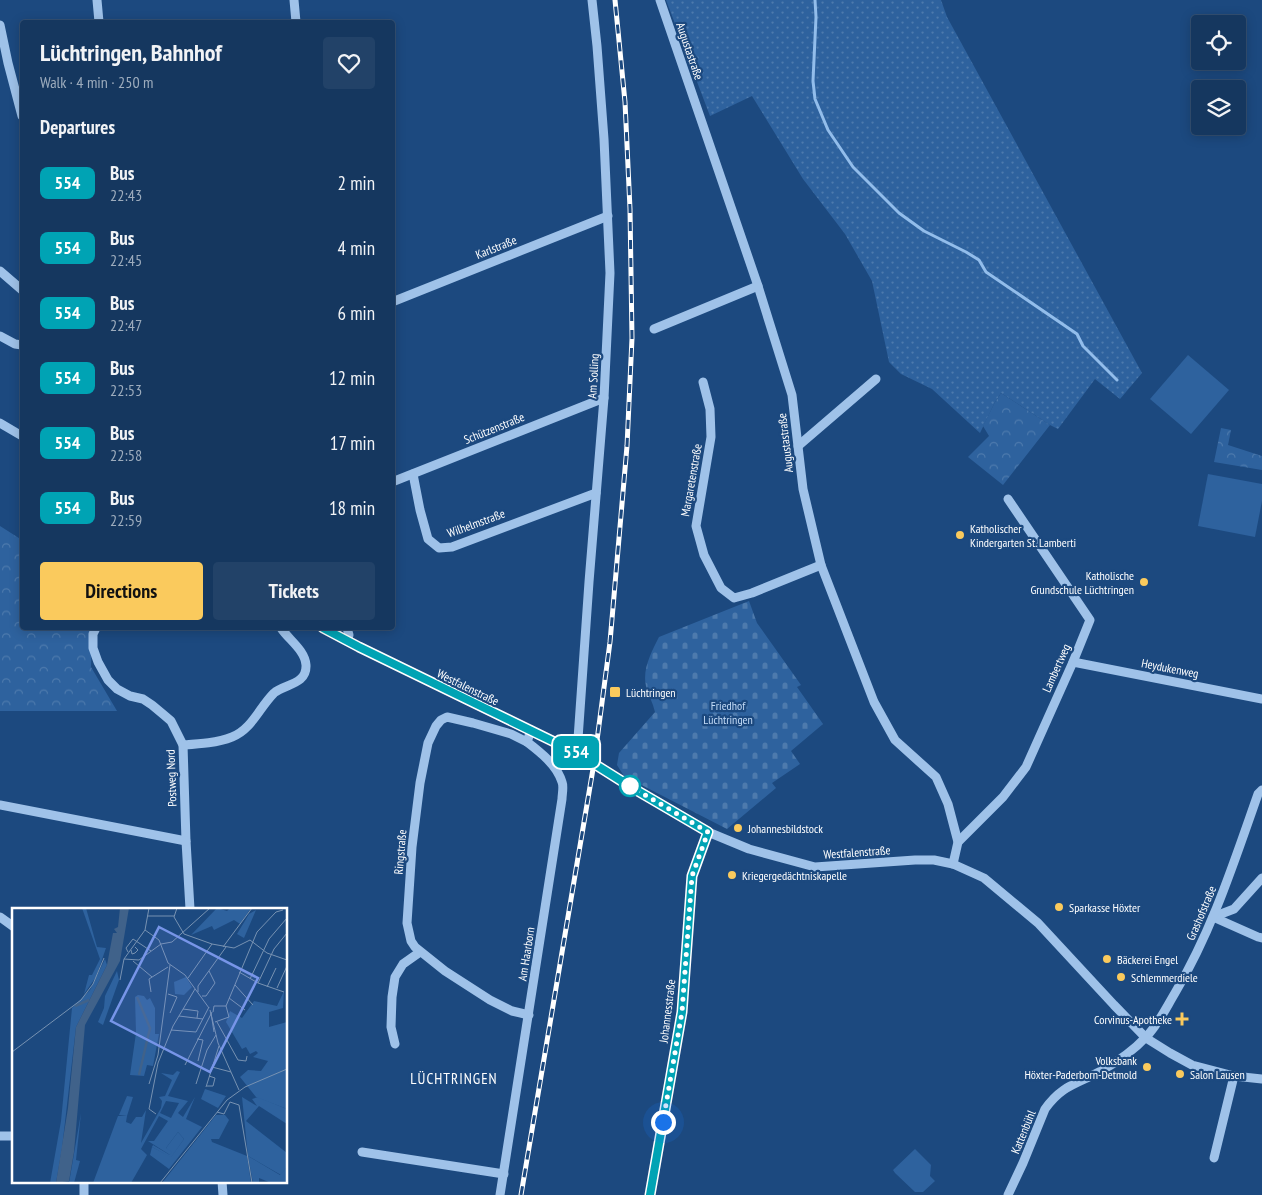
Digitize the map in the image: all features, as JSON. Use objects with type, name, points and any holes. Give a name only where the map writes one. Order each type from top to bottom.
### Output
[{"type":"street","points":[[97,0],[99,20]]},
{"type":"street","points":[[294,0],[296,20]]},
{"type":"street","name":"Am Solling","points":[[577,753],[604,398],[610,273],[598,46],[592,0]]},
{"type":"street","name":"Augustastraße","points":[[660,0],[758,286],[792,395],[803,489],[821,565],[874,702],[895,740],[936,777],[948,804],[958,842],[953,864]]},
{"type":"street","points":[[0,25],[4,61],[20,110]]},
{"type":"street","name":"Karlstraße","points":[[395,301],[608,216]]},
{"type":"street","points":[[0,271],[20,288]]},
{"type":"street","points":[[654,329],[758,286]]},
{"type":"street","points":[[0,336],[20,345]]},
{"type":"street","points":[[798,446],[876,379]]},
{"type":"street","name":"Margaretenstraße","points":[[703,382],[710,409],[711,438],[696,526],[704,555],[721,588],[734,598],[752,593],[821,565]]},
{"type":"street","name":"Schützenstraße","points":[[395,481],[604,398]]},
{"type":"street","points":[[0,422],[20,435]]},
{"type":"street","name":"Wilhelmstraße","points":[[413,474],[428,539],[439,548],[452,547],[596,492]]},
{"type":"street","name":"Lambertweg","points":[[958,842],[1003,797],[1026,767],[1090,620],[1008,499]]},
{"type":"street","name":"Postweg Nord","points":[[95,630],[93,648],[108,680],[117,689],[152,705],[171,721],[183,745],[190,908]]},
{"type":"street","points":[[183,745],[214,742],[232,737],[247,728],[275,692],[294,684],[302,676],[306,667],[304,658],[282,630]]},
{"type":"street","name":"Westfalenstraße","points":[[348,630],[349,635],[343,639],[577,753],[708,832],[765,854],[815,867],[934,860],[953,864],[984,878],[1038,923],[1146,1038],[1192,1065],[1234,1076],[1262,1079]]},
{"type":"street","name":"Heydukenweg","points":[[1073,662],[1262,699]]},
{"type":"street","name":"Ringstraße","points":[[527,742],[511,734],[472,722],[447,717],[436,726],[428,743],[420,783],[412,848],[407,923],[414,947],[445,971],[490,1000],[512,1011],[529,1015]]},
{"type":"street","points":[[527,742],[531,730]]},
{"type":"street","name":"Am Haarborn","points":[[500,1195],[563,784],[553,765],[527,742]]},
{"type":"street","name":"Grashofstraße","points":[[1146,1038],[1155,1028],[1191,966],[1228,879],[1258,794],[1262,790]]},
{"type":"street","points":[[0,805],[186,841]]},
{"type":"street","name":"Johannesstraße","points":[[650,1195],[682,1012],[692,876],[708,832]]},
{"type":"street","points":[[1213,917],[1234,909],[1262,878]]},
{"type":"street","points":[[0,917],[12,926]]},
{"type":"street","points":[[1213,917],[1262,938]]},
{"type":"street","points":[[395,1044],[391,1027],[395,977],[403,964],[420,952]]},
{"type":"street","name":"Kattenbühl","points":[[1008,1195],[1045,1109],[1051,1101],[1065,1088],[1113,1064],[1146,1038]]},
{"type":"street","points":[[1214,1158],[1234,1076]]},
{"type":"street","points":[[362,1152],[504,1174]]},
{"type":"street","points":[[84,1182],[84,1195]]},
{"type":"street","points":[[222,1182],[223,1195]]},
{"type":"green space","points":[[666,0],[941,0],[947,17],[1142,373],[1120,399],[1095,379],[1058,429],[1001,393],[980,433],[932,389],[901,374],[889,362],[872,281],[845,234],[803,179],[752,96],[710,116]]},
{"type":"green space","points":[[1188,355],[1229,390],[1191,434],[1150,399]]},
{"type":"green space","points":[[1001,393],[1050,425],[1003,485],[968,457],[989,436],[983,426]]},
{"type":"green space","points":[[1221,428],[1231,430],[1228,445],[1262,456],[1262,470],[1214,462]]},
{"type":"green space","points":[[1208,474],[1262,484],[1262,501],[1255,537],[1198,526]]},
{"type":"green space","points":[[0,526],[20,539],[20,630],[92,630],[91,667],[117,711],[0,711]]},
{"type":"green space","name":"Friedhof Lüchtringen","points":[[749,601],[757,623],[801,685],[797,687],[823,724],[791,751],[800,764],[772,783],[776,788],[727,829],[624,776],[617,765],[619,753],[655,712],[646,686],[645,673],[648,660],[659,637]]},
{"type":"green space","points":[[915,1149],[931,1165],[930,1176],[935,1181],[923,1192],[915,1192],[893,1170]]},
{"type":"waterway","points":[[815,0],[813,81],[815,99],[828,130],[853,167],[899,213],[924,231],[979,260],[986,272],[1077,334],[1083,346],[1117,380]]},
{"type":"tunnel","points":[[327,630],[340,637]]},
{"type":"railway","points":[[521,1195],[594,763],[610,642],[627,446],[632,338],[630,209],[625,102],[615,0]]},
{"type":"bus line","name":"554","points":[[327,630],[577,753],[708,832],[692,876],[682,1012],[650,1195]]},
{"type":"place","name":"Katholischer Kindergarten St. Lamberti","points":[[960,535]]},
{"type":"place","name":"Katholische Grundschule Lüchtringen","points":[[1144,582]]},
{"type":"place","name":"Lüchtringen","points":[[615,692]]},
{"type":"place","name":"Johannesbildstock","points":[[738,828]]},
{"type":"place","name":"Kriegergedächtniskapelle","points":[[732,875]]},
{"type":"place","name":"Sparkasse Höxter","points":[[1059,907]]},
{"type":"place","name":"Bäckerei Engel","points":[[1107,959]]},
{"type":"place","name":"Schlemmerdiele","points":[[1121,977]]},
{"type":"place","name":"Corvinus-Apotheke","points":[[1182,1019]]},
{"type":"place","name":"Volksbank Höxter-Paderborn-Detmold","points":[[1147,1067]]},
{"type":"place","name":"Salon Lausen","points":[[1180,1074]]},
{"type":"district","name":"LÜCHTRINGEN","points":[[454,1078]]},
{"type":"route","points":[[630,786],[708,832],[692,876],[682,1012],[663,1122]]}]
